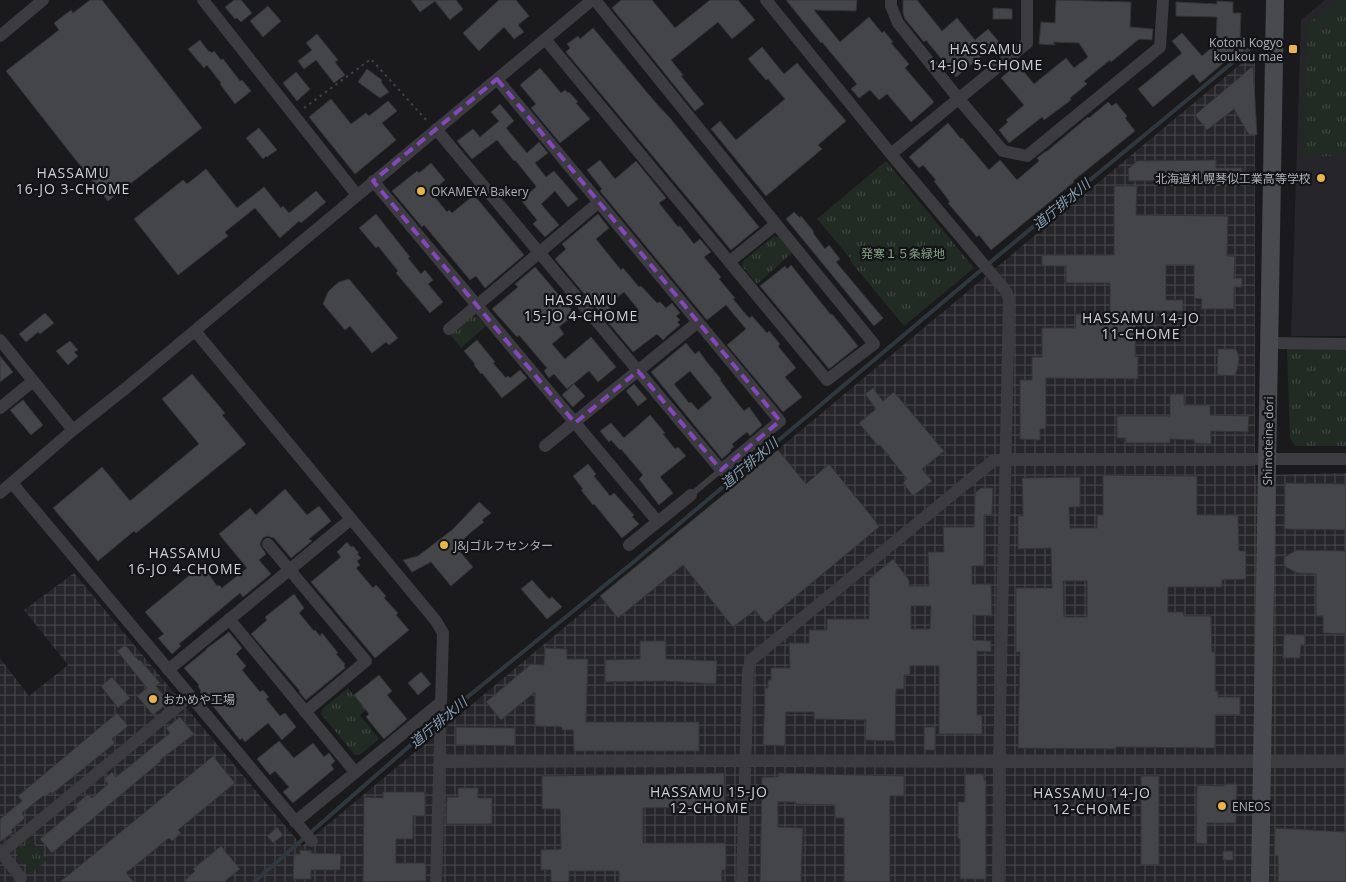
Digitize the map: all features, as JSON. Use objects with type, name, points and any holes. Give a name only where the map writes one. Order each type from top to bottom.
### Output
[{"type":"main road","name":"Shimoteine dori","points":[[1260,882],[1275,0]]},
{"type":"street","points":[[0,36],[43,0]]},
{"type":"street","points":[[203,0],[357,195]]},
{"type":"street","points":[[0,493],[73,430],[195,331],[497,78],[545,39],[594,0],[874,344],[827,380],[545,39]]},
{"type":"street","points":[[766,0],[891,154],[1006,291],[1009,299],[998,882]]},
{"type":"street","points":[[891,0],[891,6],[898,23],[1003,151],[1027,156],[1160,47],[1163,0]]},
{"type":"street","points":[[891,154],[1027,43],[1027,0]]},
{"type":"street","points":[[436,129],[721,470],[780,421],[497,78]]},
{"type":"street","points":[[373,182],[658,522]]},
{"type":"street","points":[[449,329],[599,202]]},
{"type":"street","points":[[729,262],[776,224]]},
{"type":"street","points":[[546,446],[698,322]]},
{"type":"street","points":[[195,331],[436,621],[443,633],[436,882]]},
{"type":"street","points":[[0,340],[73,430]]},
{"type":"street","points":[[1270,343],[1346,344]]},
{"type":"street","points":[[0,408],[33,382]]},
{"type":"street","points":[[742,882],[748,670],[751,660],[993,460],[1346,459]]},
{"type":"street","points":[[12,483],[312,841]]},
{"type":"street","points":[[629,546],[691,495]]},
{"type":"street","points":[[168,670],[350,519]]},
{"type":"street","points":[[268,544],[366,661],[305,712]]},
{"type":"street","points":[[229,619],[355,772]]},
{"type":"street","points":[[22,878],[1,852],[190,696]]},
{"type":"street","points":[[296,823],[355,772],[440,707]]},
{"type":"street","points":[[440,762],[1346,762]]},
{"type":"lane","points":[[691,495],[721,470]]},
{"type":"path","points":[[295,116],[299,111],[370,59],[436,129]]},
{"type":"highlighted area","points":[[497,79],[780,421],[721,470],[638,371],[575,423],[373,181]]},
{"type":"shaded area","name":"北海道札幌琴似工業高等学校","points":[[1325,0],[1346,0],[1346,336],[1291,336],[1301,20]]},
{"type":"shaded area","points":[[1255,52],[1255,475],[1346,473],[1346,882],[0,882],[0,658],[29,696],[68,665],[24,610],[74,573],[302,846]]},
{"type":"green space","points":[[1342,0],[1346,0],[1346,156],[1303,156],[1307,24]]},
{"type":"green space","name":"発寒１５条緑地","points":[[886,161],[974,268],[904,326],[817,219]]},
{"type":"green space","points":[[774,236],[779,237],[792,253],[757,284],[742,266],[743,261]]},
{"type":"green space","points":[[472,316],[478,317],[486,326],[461,348],[450,335]]},
{"type":"green space","points":[[1287,349],[1346,350],[1346,446],[1295,446],[1290,438]]},
{"type":"green space","points":[[348,688],[366,710],[360,715],[379,739],[360,755],[355,755],[321,714],[322,709]]},
{"type":"green space","points":[[30,839],[47,860],[32,872],[17,855],[18,849]]},
{"type":"building","points":[[90,0],[102,0],[202,128],[108,201],[6,71],[59,30],[54,23],[71,10],[73,13]]},
{"type":"building","points":[[234,0],[241,0],[252,13],[241,22],[237,18],[235,19],[225,7]]},
{"type":"building","points":[[411,0],[456,0],[463,9],[450,20],[435,1],[420,12]]},
{"type":"building","points":[[499,0],[516,0],[529,16],[518,25],[524,32],[514,39],[504,27],[479,51],[463,33]]},
{"type":"building","points":[[621,0],[652,0],[675,28],[710,0],[738,0],[755,20],[732,39],[718,22],[671,60],[683,75],[681,76],[704,104],[695,111],[612,8]]},
{"type":"building","points":[[786,0],[857,0],[856,11],[814,10],[840,42],[869,17],[882,33],[884,31],[893,42],[891,43],[909,64],[905,68],[934,102],[911,122],[887,94],[879,100],[870,90],[859,98],[851,89],[857,84]]},
{"type":"building","points":[[903,0],[917,0],[942,31],[957,18],[975,40],[988,29],[1000,43],[956,77],[926,40],[924,42],[905,19]]},
{"type":"building","points":[[1056,0],[1131,2],[1130,27],[1153,29],[1152,40],[1139,39],[1084,81],[1087,84],[1070,98],[1071,100],[1044,120],[1042,117],[1009,143],[999,130],[1008,122],[1006,120],[1024,105],[1001,78],[1017,64],[1034,84],[1066,58],[1074,68],[1088,57],[1079,43],[1053,42],[1055,45],[1039,44],[1041,22],[1055,23]]},
{"type":"building","points":[[1217,1],[1233,2],[1233,13],[1241,13],[1240,37],[1246,37],[1246,48],[1241,53],[1235,53],[1200,83],[1193,74],[1153,107],[1138,89],[1182,53],[1172,41],[1182,33],[1202,56],[1216,44],[1217,17],[1176,16],[1176,2],[1217,4]]},
{"type":"building","points":[[268,6],[281,21],[263,37],[250,21]]},
{"type":"building","points":[[993,8],[1012,9],[1012,19],[993,19]]},
{"type":"building","points":[[593,28],[759,227],[731,250],[566,52],[570,48],[567,44],[578,36],[580,39]]},
{"type":"building","points":[[317,34],[338,60],[335,62],[345,75],[334,83],[316,60],[304,69],[298,61],[312,50],[306,43]]},
{"type":"building","points":[[200,40],[209,52],[212,53],[214,51],[221,60],[223,59],[240,81],[242,80],[251,91],[235,104],[207,65],[204,68],[188,49]]},
{"type":"building","points":[[762,47],[784,74],[797,63],[846,121],[818,145],[822,149],[766,196],[711,129],[720,121],[736,140],[785,99],[748,59]]},
{"type":"building","points":[[1253,66],[1257,135],[1249,135],[1234,109],[1207,130],[1195,115]]},
{"type":"building","points":[[540,68],[561,93],[565,90],[569,92],[590,119],[560,143],[531,108],[536,104],[520,85]]},
{"type":"building","points":[[367,69],[382,80],[381,82],[389,92],[380,98],[358,82]]},
{"type":"building","points":[[296,72],[310,89],[297,101],[283,83]]},
{"type":"building","points":[[331,99],[351,124],[366,113],[369,116],[388,101],[397,111],[382,123],[396,140],[355,174],[309,117]]},
{"type":"building","points":[[1108,102],[1112,106],[1116,103],[1127,116],[1125,118],[1135,131],[991,250],[979,235],[977,237],[948,203],[950,202],[934,181],[936,180],[923,165],[919,168],[909,157],[948,123],[989,170],[1000,160],[1017,180],[1039,161],[1037,158]]},
{"type":"building","points":[[500,104],[514,121],[506,128],[527,153],[539,142],[548,153],[535,163],[546,177],[554,171],[578,199],[568,207],[555,191],[541,204],[559,225],[545,237],[533,224],[537,220],[521,200],[536,186],[497,140],[472,159],[457,141],[473,129],[480,137],[499,121],[491,112]]},
{"type":"building","points":[[259,128],[277,150],[263,159],[246,138]]},
{"type":"building","points":[[600,160],[615,179],[636,161],[666,198],[659,203],[678,227],[680,226],[694,244],[700,239],[711,252],[704,257],[721,277],[719,279],[735,298],[733,299],[749,318],[752,316],[780,344],[778,346],[796,368],[785,377],[802,397],[783,412],[727,345],[746,329],[726,305],[707,320],[600,191],[602,189],[587,170]]},
{"type":"building","points":[[1216,160],[1216,168],[1242,168],[1242,180],[1129,181],[1128,169],[1137,161]]},
{"type":"building","points":[[431,163],[445,180],[433,191],[436,194],[434,196],[447,212],[449,210],[452,213],[474,195],[524,255],[485,288],[476,276],[470,280],[424,225],[422,227],[392,191],[417,171],[419,173]]},
{"type":"building","points":[[206,169],[237,208],[264,187],[281,208],[283,206],[289,213],[316,191],[326,202],[301,223],[299,221],[280,238],[255,208],[225,232],[228,236],[178,275],[134,219],[183,180],[187,184]]},
{"type":"building","points":[[1114,186],[1137,186],[1136,215],[1228,216],[1227,256],[1235,256],[1234,278],[1242,278],[1242,287],[1234,287],[1234,309],[1201,309],[1202,299],[1194,298],[1194,265],[1166,265],[1166,300],[1183,300],[1183,311],[1136,311],[1135,357],[1138,357],[1138,379],[1046,378],[1046,429],[1040,429],[1040,440],[1020,439],[1020,380],[1032,380],[1032,357],[1042,357],[1042,328],[1076,328],[1075,314],[1110,314],[1110,283],[1066,283],[1066,266],[1042,266],[1042,255],[1114,255]]},
{"type":"building","points":[[794,212],[800,218],[801,216],[825,249],[829,245],[840,259],[836,262],[883,318],[874,326],[786,219]]},
{"type":"building","points":[[376,214],[421,274],[425,270],[433,280],[428,284],[443,302],[430,313],[396,273],[398,271],[378,246],[376,248],[359,228]]},
{"type":"building","points":[[598,214],[609,228],[596,239],[621,270],[623,268],[639,287],[641,286],[657,303],[660,302],[666,308],[672,303],[680,313],[676,316],[680,320],[677,322],[680,325],[663,340],[657,334],[633,352],[555,259],[566,249],[562,244]],"holes":[[[624,292],[638,309],[621,322],[607,305]]]},
{"type":"building","points":[[791,265],[858,346],[829,369],[760,286],[785,266],[787,269]]},
{"type":"building","points":[[535,267],[575,314],[559,327],[564,334],[552,344],[565,359],[591,337],[616,367],[598,382],[589,371],[567,389],[554,374],[549,378],[544,371],[547,368],[519,335],[517,337],[492,309],[518,287],[515,284]]},
{"type":"building","points":[[349,279],[398,338],[389,345],[386,342],[372,353],[350,326],[345,330],[323,304],[328,292],[334,286],[339,282]]},
{"type":"building","points":[[45,313],[54,323],[40,334],[38,332],[26,342],[19,334]]},
{"type":"building","points":[[477,340],[506,378],[508,376],[510,378],[520,370],[527,378],[502,398],[464,351]]},
{"type":"building","points":[[70,341],[78,350],[74,352],[78,356],[68,365],[56,351]]},
{"type":"building","points":[[686,343],[695,354],[699,351],[744,411],[749,407],[762,425],[750,436],[747,432],[732,444],[734,447],[722,459],[651,372]],"holes":[[[690,371],[712,398],[698,410],[691,402],[689,403],[674,384]]]},
{"type":"building","points":[[1218,349],[1236,349],[1239,357],[1235,376],[1217,375]]},
{"type":"building","points":[[0,356],[13,372],[0,382]]},
{"type":"building","points":[[192,374],[225,413],[222,415],[246,444],[136,533],[134,531],[98,561],[53,508],[102,467],[130,501],[199,444],[162,399]]},
{"type":"building","points":[[574,384],[585,396],[573,407],[562,395]]},
{"type":"building","points":[[634,384],[647,399],[638,406],[626,391]]},
{"type":"building","points":[[873,388],[883,401],[894,392],[944,451],[922,469],[932,481],[913,496],[903,483],[907,479],[880,445],[878,446],[859,423],[876,409],[865,394]]},
{"type":"building","points":[[1170,394],[1184,394],[1184,405],[1210,405],[1210,415],[1249,416],[1248,432],[1211,431],[1211,444],[1194,443],[1194,440],[1170,439],[1170,443],[1126,443],[1126,438],[1117,438],[1117,416],[1170,416]]},
{"type":"building","points":[[23,400],[43,425],[31,435],[10,410]]},
{"type":"building","points":[[650,415],[675,449],[678,447],[686,456],[660,477],[673,493],[659,505],[639,479],[643,475],[621,449],[611,440],[609,442],[600,431],[611,423],[624,438]]},
{"type":"building","points":[[778,450],[806,484],[829,464],[879,527],[765,623],[755,610],[733,627],[683,565],[618,618],[600,596]]},
{"type":"building","points":[[588,464],[596,474],[594,476],[610,496],[614,493],[634,515],[632,517],[639,524],[622,538],[581,490],[583,489],[573,476]]},
{"type":"building","points":[[1103,475],[1197,476],[1197,515],[1238,515],[1239,551],[1246,551],[1246,579],[1222,580],[1222,587],[1168,587],[1168,612],[1183,612],[1184,616],[1211,616],[1212,652],[1215,652],[1215,691],[1218,691],[1218,697],[1240,697],[1240,715],[1215,715],[1215,748],[1018,748],[1020,652],[1016,652],[1016,588],[1052,588],[1051,548],[1018,549],[1018,516],[1023,516],[1022,478],[1080,477],[1080,507],[1069,507],[1070,528],[1097,528],[1097,515],[1103,515]],"holes":[[[1063,581],[1087,581],[1087,617],[1064,617]]]},
{"type":"building","points":[[1285,483],[1346,484],[1346,530],[1284,529]]},
{"type":"building","points":[[981,488],[993,488],[992,515],[984,515],[984,566],[972,566],[972,584],[991,584],[992,616],[973,615],[973,640],[991,641],[991,652],[977,651],[977,715],[982,715],[982,734],[939,734],[939,666],[910,666],[910,675],[904,675],[904,689],[896,689],[895,741],[865,740],[866,720],[814,719],[814,712],[786,712],[785,746],[763,745],[765,688],[768,688],[768,680],[771,680],[771,668],[790,668],[789,643],[809,643],[809,630],[827,630],[827,619],[869,619],[869,579],[893,559],[909,580],[909,586],[929,586],[928,552],[944,552],[943,527],[974,527],[975,493]],"holes":[[[911,606],[931,606],[930,629],[911,629]]]},
{"type":"building","points":[[285,489],[307,515],[319,506],[331,521],[309,539],[312,541],[291,558],[274,538],[267,536],[263,538],[260,545],[266,554],[259,560],[271,574],[243,597],[240,593],[179,644],[181,646],[172,654],[158,638],[164,634],[145,612],[202,565],[217,586],[219,585],[222,588],[247,568],[219,534],[250,508],[256,515]]},
{"type":"building","name":"J&Jゴルフセンター","points":[[479,502],[491,513],[482,520],[484,522],[456,547],[473,567],[451,586],[431,562],[412,572],[403,560],[418,556],[452,530]]},
{"type":"building","points":[[347,542],[351,547],[353,546],[361,558],[357,561],[360,565],[356,568],[373,588],[376,585],[386,596],[384,598],[398,613],[396,615],[409,630],[375,658],[311,582],[341,557],[337,552]]},
{"type":"building","points":[[1297,550],[1346,551],[1346,634],[1323,633],[1323,616],[1316,616],[1316,574],[1297,573],[1284,566],[1284,557]]},
{"type":"building","points":[[532,580],[549,599],[552,597],[562,607],[547,619],[521,589]]},
{"type":"building","points":[[294,594],[304,608],[299,613],[314,631],[320,636],[322,633],[345,664],[345,668],[306,700],[251,634],[267,620],[265,617]]},
{"type":"building","points":[[229,632],[242,648],[236,654],[246,666],[242,670],[260,692],[263,690],[269,697],[266,699],[280,716],[285,713],[296,727],[282,740],[268,723],[245,742],[242,738],[240,740],[200,692],[199,685],[184,668]]},
{"type":"building","points":[[1284,634],[1305,635],[1305,645],[1301,645],[1300,658],[1283,658]]},
{"type":"building","points":[[640,641],[666,641],[666,659],[717,661],[716,684],[665,681],[605,682],[605,660],[640,659]]},
{"type":"building","points":[[125,645],[160,683],[156,686],[169,702],[153,715],[137,696],[147,688],[117,651]]},
{"type":"building","points":[[545,648],[567,649],[567,659],[588,659],[586,722],[699,722],[699,751],[574,751],[573,730],[562,730],[562,727],[535,726],[535,692],[501,720],[486,702],[531,664],[544,665]]},
{"type":"building","points":[[421,672],[431,684],[418,695],[408,683]]},
{"type":"building","points":[[379,675],[392,691],[387,695],[407,719],[384,739],[366,717],[369,714],[354,695]]},
{"type":"building","points":[[112,677],[130,698],[118,708],[101,686]]},
{"type":"building","points":[[117,713],[128,726],[112,739],[115,743],[52,794],[51,792],[45,797],[43,796],[22,813],[25,818],[11,830],[13,832],[0,842],[0,819],[22,801],[18,796]]},
{"type":"building","points":[[180,717],[194,734],[160,760],[52,853],[40,839],[77,808],[75,805],[88,794],[92,798],[108,784],[104,779],[112,772],[116,777],[170,733],[166,728]]},
{"type":"building","points":[[456,727],[515,728],[515,746],[456,745]]},
{"type":"building","points":[[924,727],[935,727],[935,750],[924,750]]},
{"type":"building","points":[[279,741],[294,758],[313,743],[324,757],[329,753],[335,761],[331,765],[334,769],[293,803],[283,792],[289,787],[275,771],[270,775],[257,759]]},
{"type":"building","points":[[213,756],[235,783],[178,830],[181,833],[172,841],[169,838],[126,873],[134,882],[60,882]]},
{"type":"building","points":[[724,773],[725,807],[643,808],[643,843],[726,843],[726,870],[722,870],[722,882],[619,882],[619,871],[569,871],[569,882],[551,882],[551,870],[541,870],[541,850],[561,849],[560,809],[542,809],[542,776]]},
{"type":"building","points":[[778,773],[904,776],[904,796],[890,796],[890,882],[844,882],[844,818],[835,818],[835,805],[778,802],[778,827],[803,828],[801,882],[760,882],[762,777],[778,777]]},
{"type":"building","points":[[965,774],[984,774],[984,780],[986,780],[986,879],[960,879],[958,802],[965,802]]},
{"type":"building","points":[[1141,776],[1159,776],[1159,865],[1141,865]]},
{"type":"building","points":[[1224,784],[1237,784],[1236,823],[1207,823],[1207,844],[1196,843],[1197,785],[1224,786]]},
{"type":"building","points":[[458,788],[478,788],[478,798],[492,798],[492,824],[446,824],[447,797],[458,797]]},
{"type":"building","points":[[383,792],[425,792],[425,816],[413,816],[413,839],[396,839],[396,863],[426,863],[426,881],[363,882],[364,797],[383,798]]},
{"type":"building","points":[[277,827],[283,835],[273,843],[267,836]]},
{"type":"building","points":[[1275,828],[1346,832],[1346,882],[1278,882],[1278,856],[1274,856]]},
{"type":"building","points":[[221,846],[240,869],[224,882],[183,882],[195,871],[193,869]]},
{"type":"building","points":[[300,850],[312,851],[311,853],[341,854],[340,870],[311,870],[311,879],[293,879],[294,854],[300,854]]},
{"type":"building","points":[[1223,851],[1233,851],[1233,860],[1223,860]]},
{"type":"waterway","name":"道庁排水川","points":[[444,716],[636,560],[1005,250],[1249,49]]},
{"type":"waterway","name":"道庁排水川","points":[[254,882],[437,722]]},
{"type":"place","name":"Kotoni Kogyo koukou mae","points":[[1293,49]]},
{"type":"place","name":"北海道札幌琴似工業高等学校","points":[[1321,178]]},
{"type":"place","name":"OKAMEYA Bakery","points":[[421,191]]},
{"type":"place","name":"J&Jゴルフセンター","points":[[444,545]]},
{"type":"place","name":"おかめや工場","points":[[153,699]]},
{"type":"place","name":"ENEOS","points":[[1222,806]]},
{"type":"district","name":"HASSAMU 14-JO 5-CHOME","points":[[986,56]]},
{"type":"district","name":"HASSAMU 16-JO 3-CHOME","points":[[73,180]]},
{"type":"district","name":"HASSAMU 15-JO 4-CHOME","points":[[581,308]]},
{"type":"district","name":"HASSAMU 14-JO 11-CHOME","points":[[1141,326]]},
{"type":"district","name":"HASSAMU 16-JO 4-CHOME","points":[[185,560]]},
{"type":"district","name":"HASSAMU 15-JO 12-CHOME","points":[[709,800]]},
{"type":"district","name":"HASSAMU 14-JO 12-CHOME","points":[[1092,800]]}]
